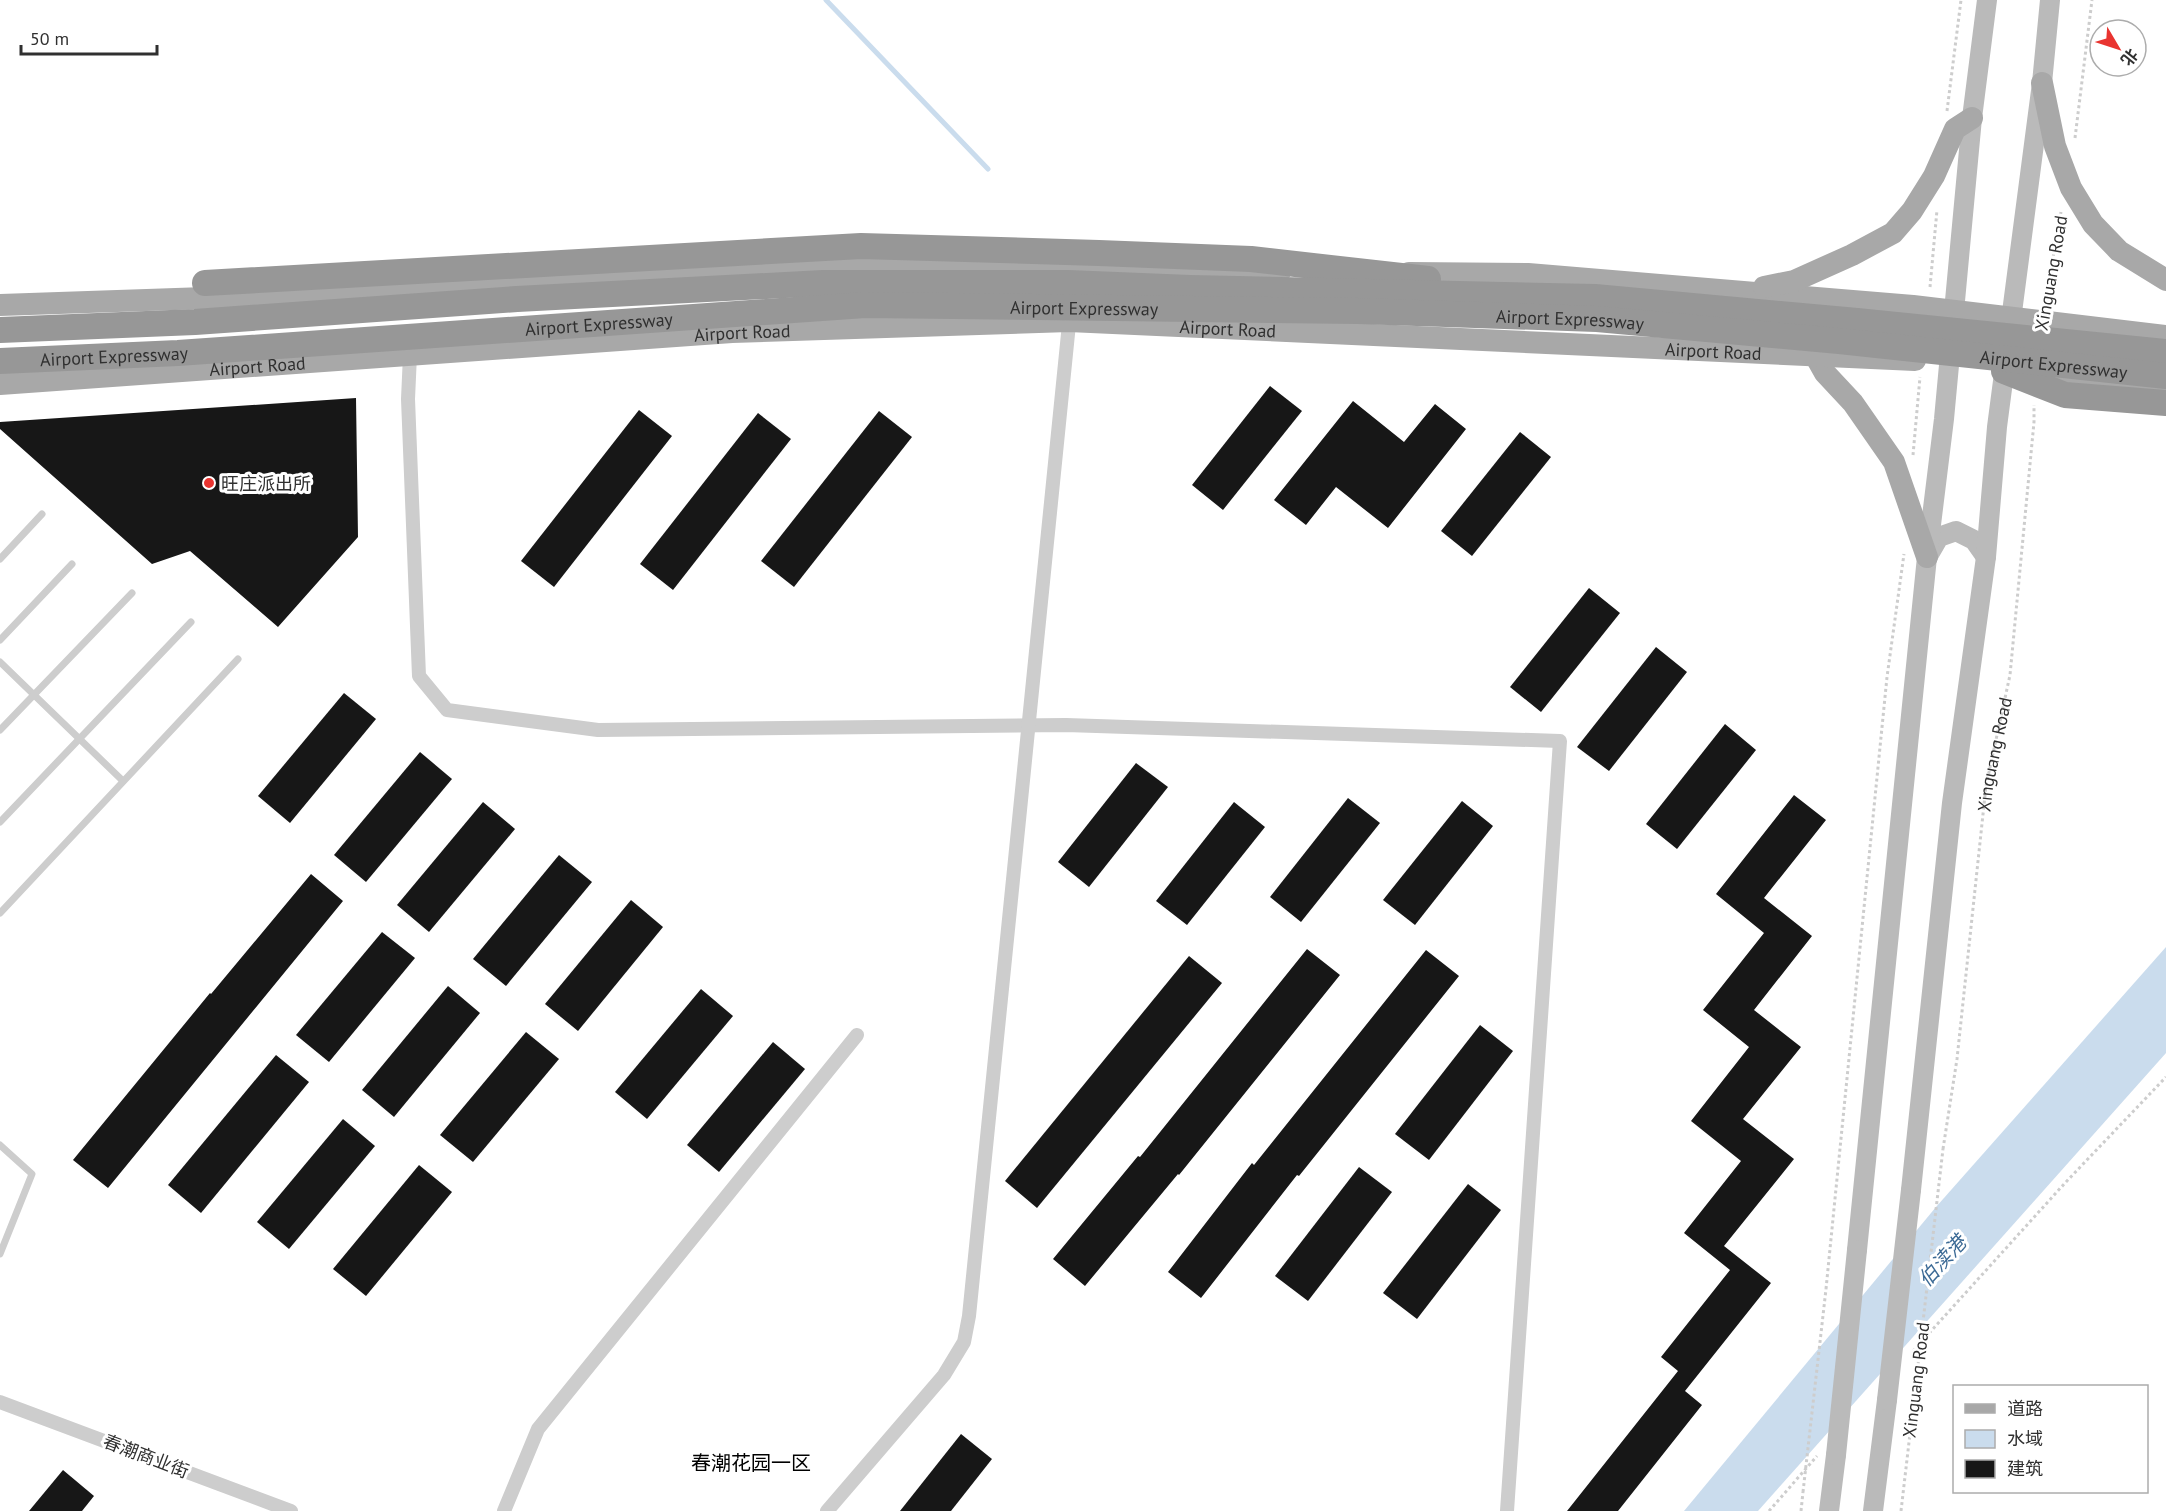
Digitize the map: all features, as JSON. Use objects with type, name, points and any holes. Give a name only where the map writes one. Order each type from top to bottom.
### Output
[{"type":"highway","points":[[205,284],[861,246],[1251,260],[1595,297]]},
{"type":"highway","name":"Airport Expressway","points":[[0,330],[195,322],[517,299],[824,283],[1068,283],[1595,297],[2166,352]]},
{"type":"highway","name":"Airport Expressway","points":[[0,361],[178,353],[865,305],[1358,311],[1597,319],[1839,341],[2166,376]]},
{"type":"highway","points":[[2004,371],[2065,395],[2166,403]]},
{"type":"main road","points":[[1829,1511],[1827,1455],[1857,1250],[1927,557],[1944,419],[1972,118],[1987,0]]},
{"type":"main road","name":"Xinguang Road","points":[[1873,1511],[1911,1190],[1952,803],[1986,557],[2004,371],[2042,83],[2050,0]]},
{"type":"main road","points":[[2042,83],[2055,146],[2067,178],[2093,224],[2119,251],[2166,280]]},
{"type":"main road","points":[[1737,293],[1794,281],[1852,255],[1893,233],[1912,211],[1934,176],[1955,129],[1972,118]]},
{"type":"main road","points":[[0,305],[382,292],[836,269],[1528,274],[1954,310],[2166,336]]},
{"type":"main road","points":[[48,302],[205,284]]},
{"type":"main road","name":"Airport Road","points":[[0,384],[732,332],[1069,321],[1922,361],[2166,390]]},
{"type":"main road","points":[[1816,357],[1825,374],[1853,403],[1894,462],[1927,557]]},
{"type":"main road","points":[[1927,557],[1939,537],[1956,531],[1974,540],[1986,557]]},
{"type":"street","points":[[827,1511],[944,1375],[964,1342],[969,1316],[1074,270]]},
{"type":"street","points":[[410,355],[408,399],[419,676],[447,710],[598,730],[1066,725],[1560,741],[1507,1511]]},
{"type":"street","points":[[504,1511],[538,1429],[857,1035]]},
{"type":"street","name":"春潮商业街","points":[[0,1402],[291,1511]]},
{"type":"lane","points":[[0,559],[42,514]]},
{"type":"lane","points":[[0,640],[72,564]]},
{"type":"lane","points":[[0,730],[132,593]]},
{"type":"lane","points":[[0,822],[191,622]]},
{"type":"lane","points":[[0,912],[238,659]]},
{"type":"lane","points":[[0,662],[123,781]]},
{"type":"lane","points":[[0,1145],[32,1174],[0,1254]]},
{"type":"path","points":[[1947,117],[1961,0]]},
{"type":"path","points":[[2067,178],[2077,128],[2092,0]]},
{"type":"path","points":[[1928,308],[1937,205]]},
{"type":"path","name":"Xinguang Road","points":[[2042,320],[2062,211]]},
{"type":"path","points":[[1913,460],[1922,361]]},
{"type":"path","name":"Xinguang Road","points":[[1901,1511],[1943,1149],[1957,1059],[1986,786],[2010,675],[2034,422],[2034,383]]},
{"type":"path","points":[[1801,1511],[1826,1289],[1887,677],[1904,552]]},
{"type":"path","points":[[1906,1358],[2065,1183],[2166,1077]]},
{"type":"path","points":[[1769,1511],[1827,1455]]},
{"type":"water","name":"伯渎港","points":[[2166,947],[2166,1053],[1758,1511],[1684,1511],[1936,1207]]},
{"type":"building","points":[[1270,386],[1302,411],[1223,510],[1192,485]]},
{"type":"building","name":"旺庄派出所","points":[[356,398],[358,537],[278,627],[190,551],[152,564],[0,429],[0,422]]},
{"type":"building","points":[[1353,401],[1404,442],[1435,404],[1466,429],[1388,528],[1336,487],[1306,525],[1274,500]]},
{"type":"building","points":[[639,410],[672,436],[554,587],[521,561]]},
{"type":"building","points":[[879,411],[912,437],[794,587],[761,561]]},
{"type":"building","points":[[758,413],[791,439],[673,590],[640,564]]},
{"type":"building","points":[[1520,432],[1551,457],[1472,556],[1441,531]]},
{"type":"building","points":[[1589,588],[1620,613],[1541,712],[1510,687]]},
{"type":"building","points":[[1656,647],[1687,672],[1609,771],[1577,747]]},
{"type":"building","points":[[344,693],[376,719],[290,823],[258,796]]},
{"type":"building","points":[[1725,724],[1756,750],[1677,849],[1646,824]]},
{"type":"building","points":[[420,752],[452,779],[366,882],[334,855]]},
{"type":"building","points":[[1136,763],[1168,787],[1089,887],[1058,862]]},
{"type":"building","points":[[1794,795],[1826,820],[1764,898],[1812,936],[1754,1010],[1801,1047],[1743,1119],[1794,1159],[1724,1246],[1771,1283],[1685,1391],[1702,1405],[1618,1511],[1567,1511],[1678,1371],[1661,1357],[1730,1270],[1684,1233],[1741,1161],[1691,1121],[1749,1047],[1703,1010],[1764,933],[1716,894]]},
{"type":"building","points":[[1348,798],[1380,823],[1301,922],[1270,897]]},
{"type":"building","points":[[1462,801],[1493,826],[1415,925],[1383,900]]},
{"type":"building","points":[[483,802],[515,829],[429,932],[397,905]]},
{"type":"building","points":[[1234,802],[1265,827],[1187,925],[1156,901]]},
{"type":"building","points":[[559,855],[592,882],[506,986],[473,959]]},
{"type":"building","points":[[311,874],[343,901],[108,1188],[73,1160]]},
{"type":"building","points":[[631,900],[663,927],[578,1031],[545,1004]]},
{"type":"building","points":[[382,932],[415,958],[329,1062],[296,1035]]},
{"type":"building","points":[[1307,949],[1340,975],[1179,1175],[1085,1286],[1053,1259],[1138,1156],[1140,1157]]},
{"type":"building","points":[[1426,950],[1459,976],[1299,1176],[1297,1175],[1201,1298],[1168,1272],[1252,1163],[1254,1165]]},
{"type":"building","points":[[1189,956],[1222,983],[1037,1208],[1005,1181]]},
{"type":"building","points":[[448,986],[480,1013],[394,1117],[362,1090]]},
{"type":"building","points":[[701,989],[733,1016],[647,1119],[615,1092]]},
{"type":"building","points":[[1480,1025],[1513,1051],[1429,1160],[1395,1134]]},
{"type":"building","points":[[526,1032],[559,1059],[473,1162],[440,1135]]},
{"type":"building","points":[[773,1042],[805,1069],[719,1172],[687,1145]]},
{"type":"building","points":[[276,1055],[309,1082],[201,1213],[168,1185]]},
{"type":"building","points":[[343,1119],[375,1146],[289,1249],[257,1222]]},
{"type":"building","points":[[419,1165],[452,1192],[366,1296],[333,1269]]},
{"type":"building","points":[[1359,1167],[1392,1192],[1308,1301],[1275,1276]]},
{"type":"building","points":[[1468,1184],[1501,1210],[1417,1319],[1383,1293]]},
{"type":"building","points":[[961,1434],[992,1459],[951,1511],[900,1511]]},
{"type":"building","points":[[63,1470],[94,1496],[82,1511],[29,1511]]},
{"type":"waterway","points":[[826,0],[988,169]]},
{"type":"place","name":"旺庄派出所","points":[[209,483]]},
{"type":"district","name":"春潮花园一区","points":[[751,1463]]}]
